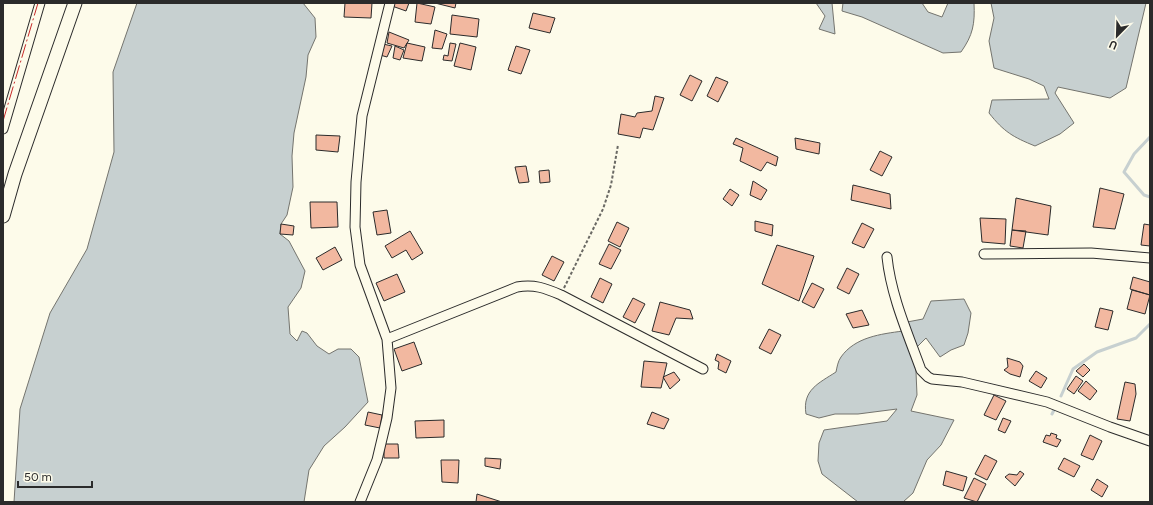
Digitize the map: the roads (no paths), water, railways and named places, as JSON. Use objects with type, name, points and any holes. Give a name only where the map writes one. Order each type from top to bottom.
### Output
[{"type":"street","points":[[3,129],[40,3]]},
{"type":"street","points":[[3,216],[15,174],[75,3]]},
{"type":"street","points":[[360,502],[377,460],[387,418],[391,388],[387,339],[360,265],[355,227],[356,182],[362,116],[390,3]]},
{"type":"street","points":[[984,254],[1091,253],[1150,258]]},
{"type":"street","points":[[887,257],[889,274],[904,320],[922,370],[928,377],[932,379],[962,382],[1047,402],[1150,441]]},
{"type":"street","points":[[387,339],[517,287],[529,285],[542,286],[561,294],[703,370]]},
{"type":"waterway","points":[[1150,137],[1134,154],[1124,172],[1144,195],[1150,197]]},
{"type":"waterway","points":[[1061,396],[1073,369],[1097,352],[1136,338],[1150,324]]},
{"type":"waterway","points":[[1052,414],[1054,410]]}]
